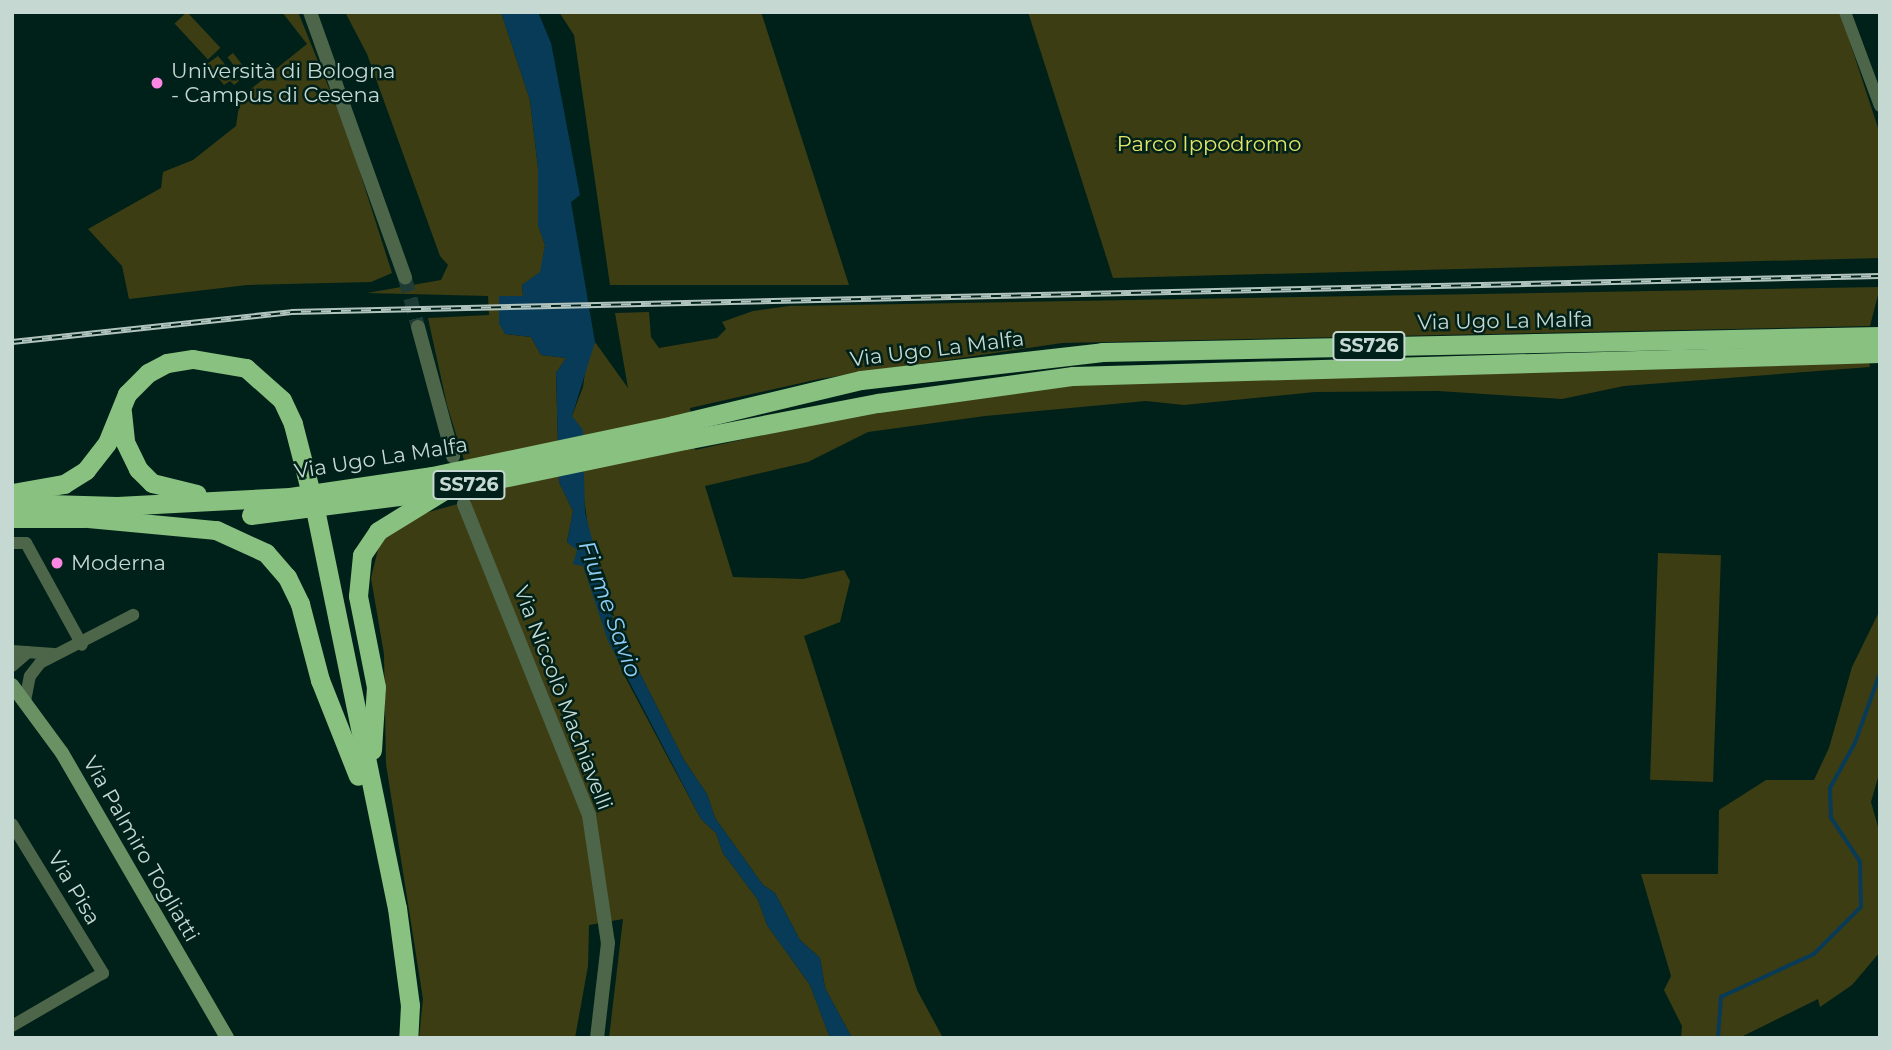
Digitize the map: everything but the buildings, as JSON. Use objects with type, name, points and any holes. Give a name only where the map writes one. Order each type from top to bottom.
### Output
[{"type":"highway","name":"Via Ugo La Malfa","points":[[12,518],[251,515],[445,490],[679,433],[861,380],[1102,352],[1880,336]]},
{"type":"highway","name":"Via Ugo La Malfa","points":[[12,503],[117,506],[290,497],[878,402],[1073,376],[1880,353]]},
{"type":"highway","points":[[12,494],[64,484],[86,470],[98,459],[122,411],[127,394],[148,373],[167,363],[193,359],[246,368],[282,400],[293,424],[316,509],[372,796],[397,908],[410,1005],[408,1038]]},
{"type":"highway","points":[[122,411],[130,456],[152,483],[192,494],[290,497]]},
{"type":"highway","points":[[372,796],[376,687],[358,573],[362,555],[378,531],[414,506],[445,490]]},
{"type":"highway","points":[[88,518],[216,530],[266,553],[278,564],[300,604],[320,680],[353,759],[397,908]]},
{"type":"main road","name":"Via Palmiro Togliatti","points":[[12,685],[62,753],[227,1038]]},
{"type":"street","points":[[310,12],[405,278]]},
{"type":"street","points":[[1844,12],[1880,106]]},
{"type":"street","points":[[418,327],[453,456]]},
{"type":"street","name":"Via Niccolò Machiavelli","points":[[464,504],[589,815],[608,943],[597,1038]]},
{"type":"street","points":[[12,543],[26,542],[82,645]]},
{"type":"street","points":[[12,651],[54,654],[82,645],[133,615]]},
{"type":"street","points":[[12,666],[28,652]]},
{"type":"street","points":[[24,701],[30,676],[54,654]]},
{"type":"street","name":"Via Pisa","points":[[12,824],[103,973],[12,1026]]},
{"type":"green space","points":[[187,12],[220,48],[208,59],[175,24]]},
{"type":"green space","points":[[282,12],[298,12],[348,135],[392,273],[371,282],[247,285],[129,299],[122,266],[88,229],[161,188],[163,172],[193,160],[236,126],[240,100],[246,93],[307,44]]},
{"type":"green space","points":[[345,12],[501,12],[530,100],[538,168],[538,225],[545,245],[541,272],[522,285],[523,296],[499,296],[505,334],[531,337],[541,355],[566,358],[556,373],[559,482],[573,511],[567,542],[578,550],[623,673],[701,819],[716,833],[723,853],[758,900],[767,925],[810,985],[830,1038],[609,1038],[623,919],[589,925],[588,966],[575,1038],[419,1038],[423,999],[386,764],[384,654],[371,578],[380,541],[407,518],[476,499],[447,405],[428,318],[489,315],[488,296],[367,293],[441,280],[448,265],[440,256],[367,54]]},
{"type":"green space","points":[[559,12],[761,12],[849,285],[610,285],[574,35]]},
{"type":"green space","name":"Parco Ippodromo","points":[[1028,12],[1840,12],[1880,134],[1880,258],[1113,278]]},
{"type":"green space","points":[[233,53],[251,76],[245,80],[227,57]]},
{"type":"green space","points":[[218,56],[239,81],[234,85],[230,81],[224,85],[207,64]]},
{"type":"green space","points":[[1880,287],[1870,326],[1062,343],[819,379],[690,408],[695,450],[866,412],[1068,383],[1869,361],[1870,367],[1624,386],[1562,399],[1438,391],[1315,392],[1184,405],[1146,401],[985,416],[868,432],[808,462],[705,486],[733,577],[803,579],[844,570],[850,581],[840,622],[804,636],[917,990],[943,1038],[852,1038],[825,988],[820,958],[800,940],[775,893],[763,885],[715,818],[707,794],[684,760],[613,620],[591,547],[572,416],[583,387],[587,358],[595,342],[628,388],[615,313],[649,312],[651,337],[659,348],[717,338],[726,329],[722,322],[753,311],[789,306]]},
{"type":"green space","points":[[1658,553],[1721,555],[1713,782],[1650,780]]},
{"type":"green space","points":[[1880,610],[1880,770],[1871,802],[1880,834],[1880,952],[1852,985],[1820,1007],[1818,999],[1739,1038],[1681,1038],[1682,1026],[1664,990],[1671,976],[1641,874],[1718,874],[1719,810],[1766,780],[1814,780],[1829,748],[1852,667]]},
{"type":"water","name":"Fiume Savio","points":[[501,12],[538,12],[551,43],[580,195],[571,202],[595,342],[572,416],[583,430],[585,512],[613,620],[684,760],[707,794],[715,818],[763,885],[775,893],[800,940],[820,958],[825,988],[852,1038],[830,1038],[810,985],[767,925],[758,900],[723,853],[716,833],[701,819],[608,641],[583,566],[573,564],[577,550],[567,542],[573,511],[559,482],[556,373],[566,358],[541,355],[531,337],[505,334],[499,324],[499,296],[523,296],[522,285],[540,272],[545,245],[538,225],[538,168],[530,100]]},
{"type":"waterway","points":[[1718,1038],[1721,997],[1814,954],[1861,907],[1860,862],[1831,818],[1830,788],[1855,743],[1880,673]]},
{"type":"tunnel","points":[[405,278],[418,327]]},
{"type":"railway","points":[[12,342],[291,312],[1880,276]]},
{"type":"place","name":"Università di Bologna - Campus di Cesena","points":[[157,83]]},
{"type":"place","name":"Moderna","points":[[57,563]]}]
